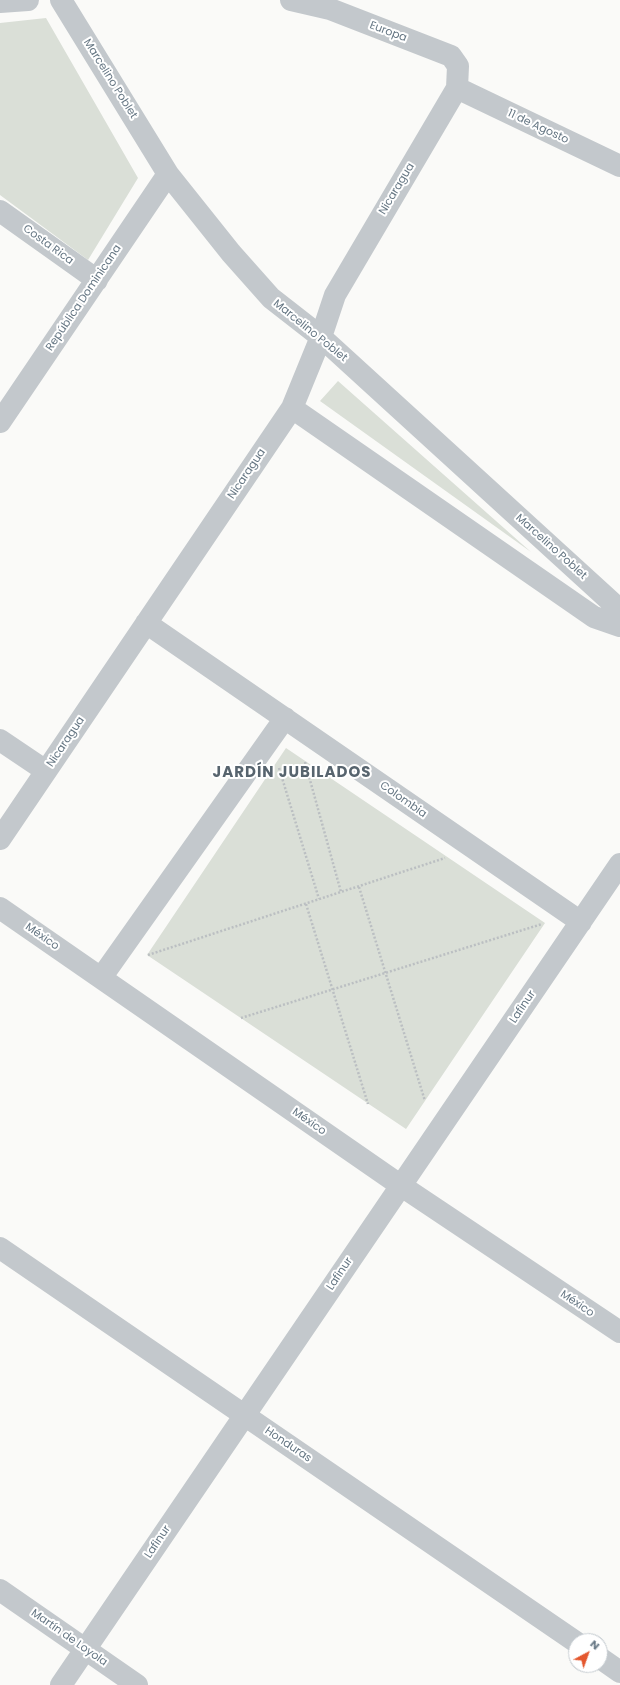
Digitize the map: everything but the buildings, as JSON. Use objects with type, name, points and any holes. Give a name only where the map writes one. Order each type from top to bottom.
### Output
[{"type":"street","points":[[0,2],[28,0]]},
{"type":"street","name":"Marcelino Poblet","points":[[61,0],[168,174],[231,253],[271,298],[321,337],[620,610]]},
{"type":"street","name":"Europa","points":[[291,0],[330,9],[451,56],[458,66],[457,88]]},
{"type":"street","name":"11 de Agosto","points":[[457,88],[620,166]]},
{"type":"street","name":"Nicaragua","points":[[0,839],[292,408],[321,337],[334,295],[457,88]]},
{"type":"street","name":"República Dominicana","points":[[0,422],[168,174]]},
{"type":"street","name":"Costa Rica","points":[[0,211],[97,280]]},
{"type":"street","points":[[292,408],[594,617],[620,626]]},
{"type":"street","name":"Colombia","points":[[146,623],[581,922]]},
{"type":"street","points":[[101,978],[285,718]]},
{"type":"street","points":[[0,740],[46,771]]},
{"type":"street","name":"Lafinur","points":[[61,1685],[620,864]]},
{"type":"street","name":"México","points":[[0,908],[400,1185],[620,1332]]},
{"type":"street","name":"Honduras","points":[[0,1248],[568,1637]]},
{"type":"street","name":"Martín de Loyola","points":[[0,1590],[138,1685]]},
{"type":"street","points":[[608,1664],[620,1672]]},
{"type":"path","points":[[305,761],[341,892]]},
{"type":"path","points":[[277,762],[319,899]]},
{"type":"path","points":[[147,955],[448,857]]},
{"type":"path","points":[[359,887],[425,1101]]},
{"type":"path","points":[[306,904],[368,1104]]},
{"type":"path","points":[[241,1018],[545,923]]},
{"type":"shaded area","points":[[46,18],[138,178],[88,260],[0,195],[0,23]]},
{"type":"shaded area","points":[[338,381],[531,552],[320,401]]},
{"type":"shaded area","points":[[286,748],[545,923],[406,1129],[147,955]]},
{"type":"district","name":"JARDÍN JUBILADOS","points":[[292,773]]}]
